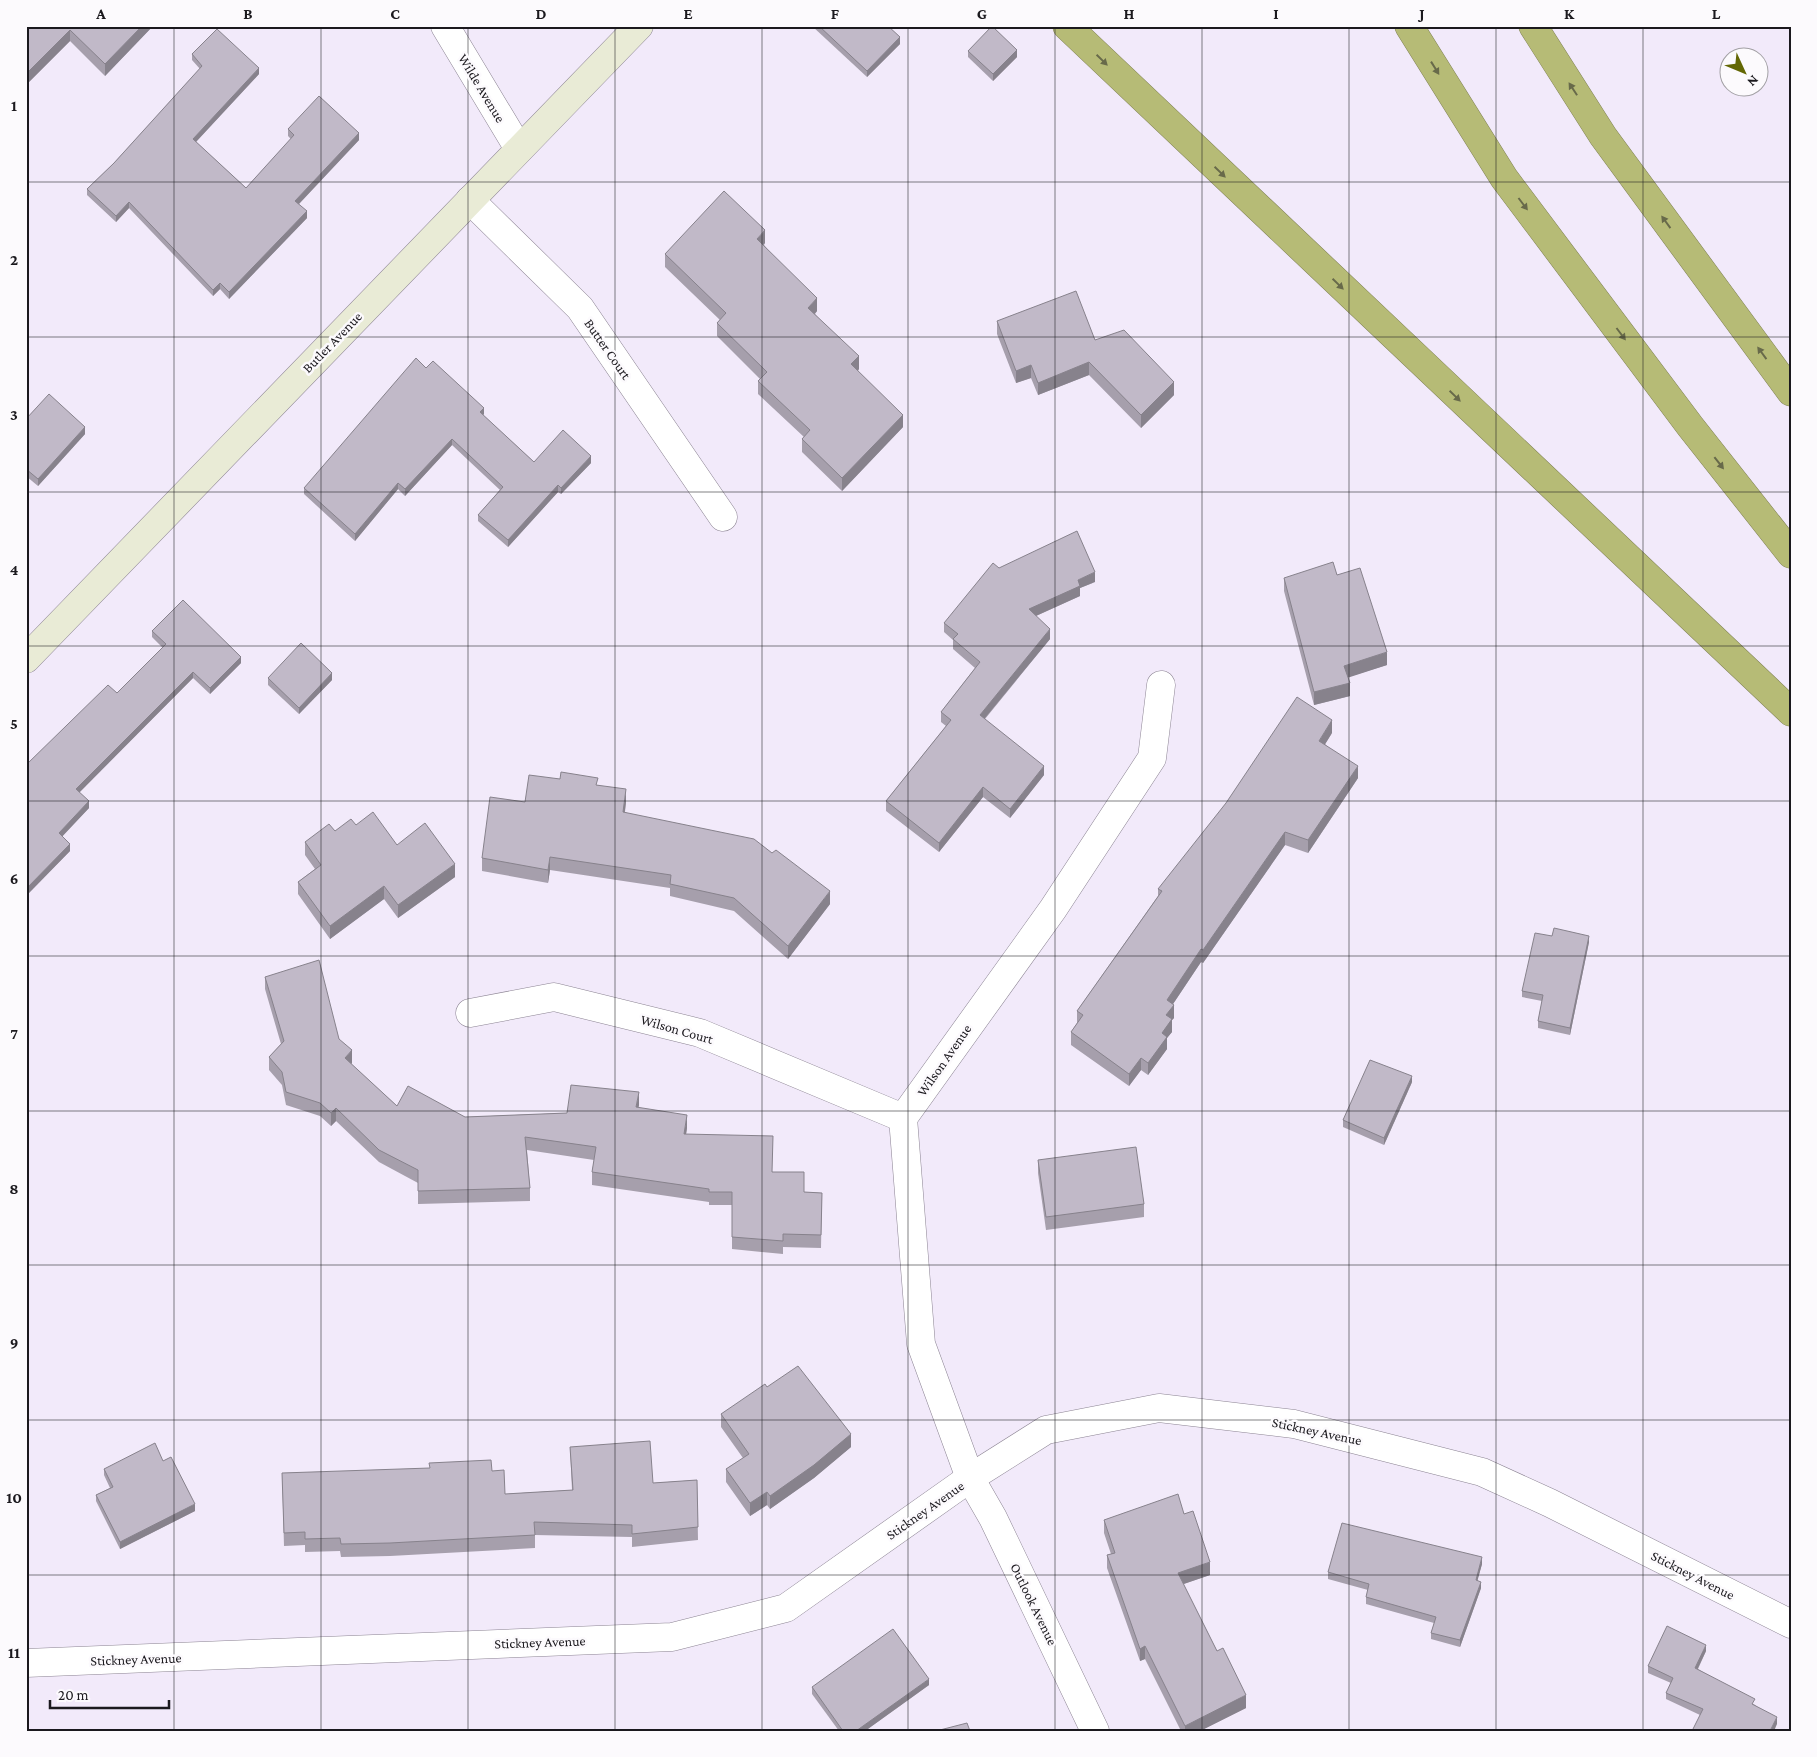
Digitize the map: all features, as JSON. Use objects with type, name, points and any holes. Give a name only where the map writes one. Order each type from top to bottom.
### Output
[{"type":"highway","points":[[1067,26],[1791,712]]},
{"type":"highway","points":[[1410,26],[1504,178],[1690,426],[1791,554]]},
{"type":"highway","points":[[1533,26],[1603,136],[1791,392]]},
{"type":"street","name":"Wilde Avenue","points":[[445,26],[519,149]]},
{"type":"street","name":"Butler Avenue","points":[[26,659],[639,26]]},
{"type":"street","name":"Butter Court","points":[[470,200],[580,308],[723,517]]},
{"type":"street","name":"Wilson Avenue","points":[[903,1118],[1053,908],[1152,758],[1162,685]]},
{"type":"street","name":"Wilson Court","points":[[470,1013],[554,997],[700,1033],[903,1118]]},
{"type":"street","points":[[903,1118],[921,1344],[970,1478]]},
{"type":"street","name":"Stickney Avenue","points":[[26,1663],[672,1637],[786,1608],[970,1478],[1046,1430],[1159,1408],[1294,1424],[1482,1472],[1791,1624]]},
{"type":"street","name":"Outlook Avenue","points":[[970,1478],[992,1518],[1095,1731]]},
{"type":"building","points":[[26,26],[142,26],[105,64],[70,30],[26,74]]},
{"type":"building","points":[[819,26],[888,26],[900,37],[867,71]]},
{"type":"building","points":[[992,26],[1017,50],[993,74],[968,51]]},
{"type":"building","points":[[217,29],[259,68],[193,139],[246,188],[294,135],[288,129],[319,96],[359,133],[295,201],[307,211],[229,292],[220,283],[213,290],[129,202],[116,216],[87,189],[114,163],[202,66],[192,54]]},
{"type":"building","points":[[724,191],[765,230],[757,239],[817,298],[808,308],[859,356],[851,364],[903,415],[842,478],[802,439],[810,430],[758,381],[767,372],[717,323],[726,313],[665,254]]},
{"type":"building","points":[[1076,291],[1095,340],[1124,330],[1174,382],[1141,415],[1089,362],[1038,383],[1031,365],[1016,371],[997,321]]},
{"type":"building","points":[[416,358],[426,368],[433,361],[484,408],[480,412],[534,462],[563,430],[591,456],[561,488],[558,485],[508,540],[478,515],[503,487],[452,439],[405,489],[398,483],[355,534],[304,488]]},
{"type":"building","points":[[49,394],[85,427],[38,479],[26,469],[26,419]]},
{"type":"building","points":[[1077,531],[1095,572],[1078,580],[1080,586],[1029,609],[1050,629],[980,715],[1044,766],[1010,809],[983,787],[939,843],[886,801],[951,720],[941,712],[980,662],[953,639],[958,634],[944,623],[993,563],[999,568]]},
{"type":"building","points":[[1333,562],[1337,575],[1360,568],[1387,652],[1344,666],[1350,683],[1314,692],[1284,578]]},
{"type":"building","points":[[183,600],[241,657],[210,688],[193,672],[76,789],[89,801],[59,833],[70,844],[26,889],[26,765],[108,685],[117,693],[166,644],[152,631]]},
{"type":"building","points":[[301,643],[332,673],[299,708],[268,678]]},
{"type":"building","points":[[1297,697],[1332,720],[1319,741],[1358,766],[1308,840],[1285,832],[1167,1000],[1174,1005],[1166,1015],[1172,1019],[1162,1033],[1167,1037],[1148,1063],[1141,1058],[1129,1074],[1071,1032],[1083,1015],[1077,1011],[1162,891],[1158,889],[1226,803]]},
{"type":"building","points":[[561,772],[598,778],[596,785],[626,789],[623,812],[754,839],[772,853],[776,850],[830,891],[788,946],[734,898],[670,884],[671,875],[550,857],[548,870],[482,858],[490,797],[525,802],[529,775],[560,779]]},
{"type":"building","points":[[373,812],[397,845],[425,823],[455,864],[398,905],[384,886],[330,926],[298,882],[321,865],[305,842],[329,824],[335,831],[351,819],[356,825]]},
{"type":"building","points":[[1554,928],[1589,936],[1570,1028],[1538,1021],[1543,995],[1522,991],[1535,933],[1552,936]]},
{"type":"building","points":[[319,960],[339,1039],[352,1050],[345,1058],[397,1106],[408,1086],[465,1117],[567,1113],[571,1085],[639,1092],[636,1107],[687,1115],[684,1134],[773,1136],[772,1172],[804,1172],[804,1192],[822,1193],[821,1235],[783,1234],[783,1241],[732,1237],[732,1192],[709,1192],[709,1189],[592,1172],[596,1147],[525,1137],[530,1188],[418,1191],[418,1170],[379,1150],[336,1108],[331,1113],[320,1103],[286,1092],[282,1072],[269,1057],[284,1041],[265,977]]},
{"type":"building","points":[[1370,1060],[1412,1076],[1384,1138],[1343,1120]]},
{"type":"building","points":[[1136,1147],[1144,1204],[1046,1217],[1038,1160]]},
{"type":"building","points":[[798,1366],[851,1434],[814,1465],[770,1496],[767,1492],[750,1503],[726,1469],[749,1454],[721,1414],[765,1384],[767,1387]]},
{"type":"building","points":[[650,1441],[653,1483],[697,1480],[698,1527],[632,1534],[632,1525],[534,1522],[535,1535],[341,1544],[340,1538],[305,1539],[305,1532],[284,1533],[282,1473],[430,1468],[429,1463],[491,1460],[492,1471],[504,1470],[505,1494],[573,1490],[570,1447]]},
{"type":"building","points":[[155,1443],[163,1461],[171,1457],[195,1504],[120,1542],[96,1495],[113,1487],[104,1469]]},
{"type":"building","points":[[1178,1494],[1184,1514],[1193,1511],[1210,1562],[1178,1573],[1217,1651],[1223,1648],[1246,1695],[1185,1726],[1145,1646],[1140,1649],[1107,1555],[1115,1553],[1104,1520]]},
{"type":"building","points":[[1342,1523],[1482,1557],[1476,1580],[1481,1582],[1460,1640],[1431,1633],[1436,1617],[1366,1597],[1369,1584],[1328,1572]]},
{"type":"building","points":[[1667,1626],[1706,1645],[1695,1668],[1755,1699],[1752,1704],[1777,1717],[1770,1731],[1692,1731],[1703,1709],[1666,1693],[1673,1678],[1648,1666]]},
{"type":"building","points":[[893,1629],[929,1679],[856,1731],[843,1731],[812,1687]]},
{"type":"building","points":[[967,1723],[970,1731],[936,1731]]}]
